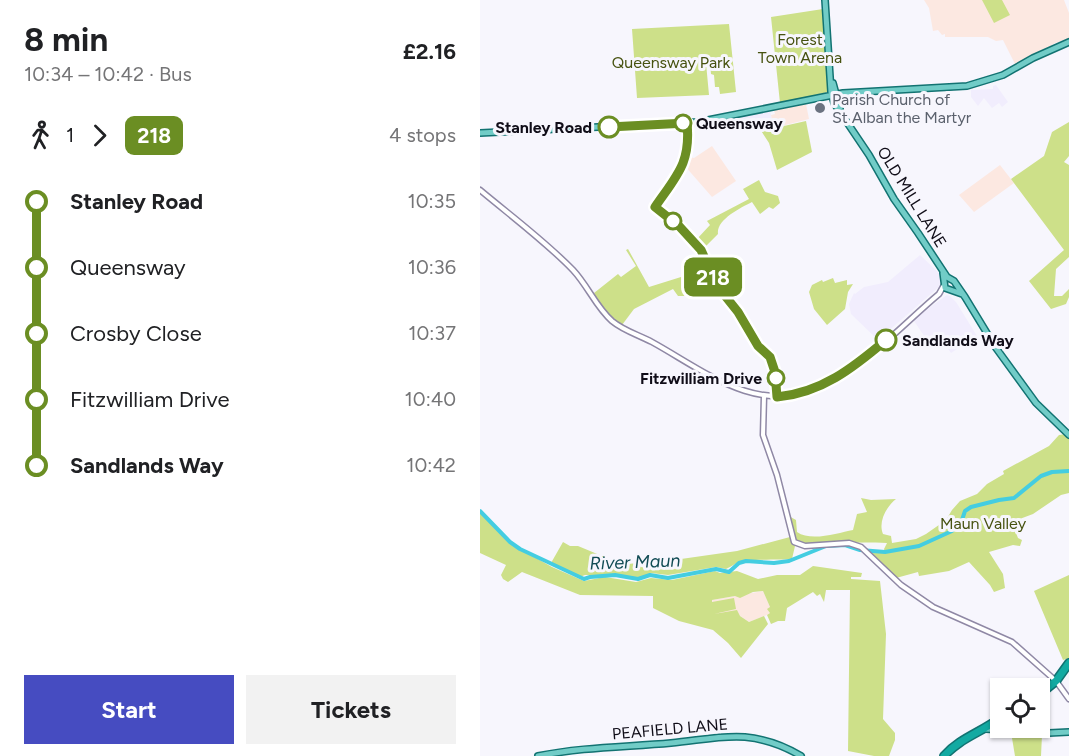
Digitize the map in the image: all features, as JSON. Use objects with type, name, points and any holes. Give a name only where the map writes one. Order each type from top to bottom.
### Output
[{"type":"highway","points":[[1050,686],[1069,663]]},
{"type":"highway","points":[[944,756],[963,739],[990,726]]},
{"type":"main road","name":"OLD MILL LANE","points":[[825,0],[832,82],[834,96],[840,110],[894,199],[942,269],[949,285],[963,294],[1029,395],[1069,435]]},
{"type":"main road","points":[[480,133],[698,122],[846,94],[967,86],[990,81],[1069,42]]},
{"type":"main road","points":[[832,82],[846,94]]},
{"type":"main road","points":[[986,729],[1069,732]]},
{"type":"main road","name":"PEAFIELD LANE","points":[[538,756],[585,749],[729,737],[766,740],[801,756]]},
{"type":"street","points":[[480,190],[574,271],[600,308],[622,328],[651,341],[730,387],[764,396],[793,396],[829,382],[862,360],[949,285]]},
{"type":"street","points":[[764,396],[762,435],[777,475],[794,542],[805,546],[849,543],[861,547],[888,573],[926,603],[1012,642],[1056,681],[1069,699]]},
{"type":"shaded area","points":[[924,0],[1064,0],[1069,13],[1069,39],[1055,43],[1016,66],[1003,40],[996,41],[988,37],[945,37],[945,34],[942,35],[938,30],[933,31],[929,8]]},
{"type":"shaded area","points":[[996,85],[1008,102],[1002,107],[999,103],[992,108],[984,98],[978,106],[971,97],[971,90],[993,89]]},
{"type":"shaded area","points":[[806,104],[809,119],[774,128],[771,115],[775,114],[774,110]]},
{"type":"shaded area","points":[[770,111],[773,123],[741,129],[739,122],[710,129],[709,121]]},
{"type":"shaded area","points":[[712,146],[736,181],[712,197],[684,165],[689,157],[694,158]]},
{"type":"shaded area","points":[[1000,165],[1014,183],[974,212],[959,195]]},
{"type":"shaded area","points":[[920,255],[940,274],[940,286],[878,340],[851,314],[849,304],[854,293],[864,287],[888,282]]},
{"type":"shaded area","points":[[947,295],[956,302],[977,336],[951,353],[943,342],[933,349],[914,321]]},
{"type":"shaded area","points":[[763,591],[770,607],[770,613],[767,615],[749,622],[740,616],[714,614],[712,600]]},
{"type":"green space","points":[[982,0],[1002,0],[1010,15],[994,23]]},
{"type":"green space","name":"Forest Town Arena","points":[[823,9],[828,92],[780,103],[771,17]]},
{"type":"green space","name":"Queensway Park","points":[[729,24],[736,92],[720,94],[719,87],[715,87],[710,63],[706,63],[709,95],[637,98],[632,29]]},
{"type":"green space","points":[[806,121],[812,152],[777,170],[769,143],[758,126],[773,123],[775,128]]},
{"type":"green space","points":[[1069,122],[1069,156],[1064,162],[1069,165],[1069,257],[1056,269],[1054,296],[1062,296],[1069,289],[1069,297],[1066,304],[1051,309],[1029,281],[1064,250],[1011,179],[1044,156],[1052,132]]},
{"type":"green space","points":[[759,180],[765,192],[778,196],[780,203],[773,209],[769,207],[760,214],[752,202],[735,211],[725,219],[718,229],[718,234],[703,249],[696,240],[710,225],[707,221],[749,199],[743,189]]},
{"type":"green space","points":[[628,249],[649,287],[681,277],[703,259],[712,280],[684,296],[678,296],[673,289],[634,309],[622,325],[605,311],[594,293],[618,274],[621,277],[636,266],[626,250]]},
{"type":"green space","points":[[833,278],[835,283],[847,280],[847,285],[853,284],[848,292],[845,309],[827,325],[814,309],[809,292],[812,285]]},
{"type":"green space","name":"Maun Valley","points":[[1066,434],[1069,437],[1069,493],[1061,495],[1033,514],[1017,520],[1014,528],[1018,538],[1022,540],[1020,546],[1013,545],[989,552],[1003,574],[1005,588],[994,592],[969,562],[949,571],[919,576],[918,572],[896,578],[868,552],[885,553],[887,543],[802,545],[795,543],[787,515],[796,520],[797,532],[803,535],[825,536],[853,530],[857,514],[867,512],[861,498],[896,499],[884,515],[883,534],[891,536],[892,543],[916,539],[946,520],[960,501],[977,494],[987,484],[1004,474],[1003,471],[1049,446],[1059,435]]},
{"type":"green space","points":[[480,513],[511,544],[552,567],[584,581],[605,577],[636,582],[651,578],[672,580],[715,571],[720,573],[737,571],[758,579],[777,575],[800,575],[813,566],[862,573],[861,577],[851,577],[851,579],[880,581],[886,634],[883,719],[895,733],[889,756],[874,756],[848,751],[850,590],[826,590],[824,602],[820,594],[817,596],[813,592],[787,608],[785,621],[771,624],[767,615],[770,613],[767,609],[770,607],[763,591],[753,592],[740,598],[735,596],[712,600],[712,602],[734,598],[736,609],[714,614],[737,610],[740,616],[749,622],[764,616],[768,624],[741,658],[713,630],[679,621],[653,608],[653,596],[580,595],[522,572],[508,582],[501,575],[506,565],[480,553]]},
{"type":"green space","points":[[790,537],[795,546],[792,559],[742,561],[726,569],[716,567],[668,575],[651,573],[638,578],[616,575],[580,577],[551,563],[563,542],[619,563],[646,564],[737,551]]},
{"type":"green space","points":[[1069,575],[1069,658],[1063,660],[1034,591]]},
{"type":"green space","points":[[1012,738],[1042,738],[1041,756],[1015,756]]},
{"type":"waterway","name":"River Maun","points":[[480,511],[510,542],[520,549],[584,579],[615,575],[638,579],[650,575],[668,578],[716,569],[729,572],[739,563],[746,561],[774,563],[789,561],[826,546],[845,545],[860,550],[885,552],[919,546],[952,531],[962,520],[965,511],[971,507],[1014,498],[1041,476],[1052,472],[1069,471]]},
{"type":"bus line","name":"218","points":[[609,127],[687,123],[689,140],[687,154],[682,167],[655,207],[679,226],[701,250],[718,287],[738,312],[758,346],[770,357],[774,365],[777,397],[793,396],[818,388],[855,366],[886,340]]},
{"type":"place","name":"Parish Church of St Alban the Martyr","points":[[820,108]]},
{"type":"place","name":"Queensway","points":[[683,123]]},
{"type":"place","name":"Stanley Road","points":[[609,127]]},
{"type":"place","name":"Sandlands Way","points":[[886,340]]},
{"type":"place","name":"Fitzwilliam Drive","points":[[776,378]]}]
